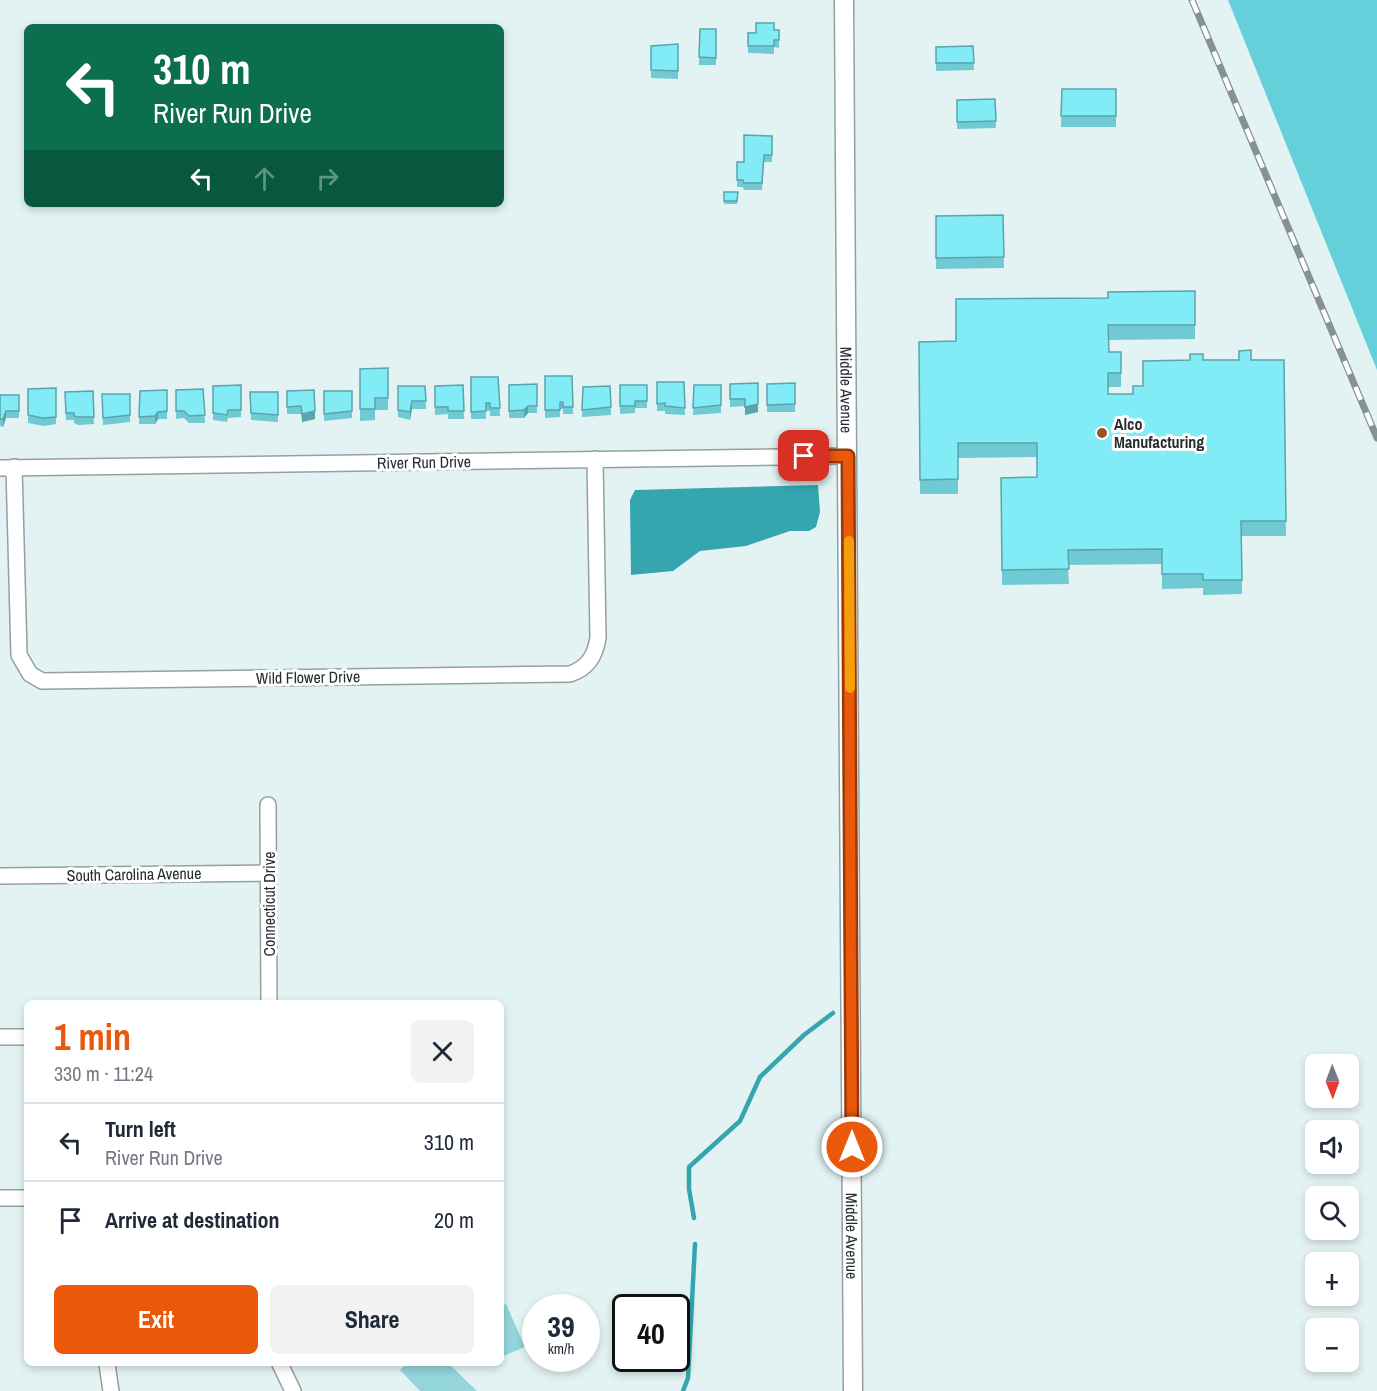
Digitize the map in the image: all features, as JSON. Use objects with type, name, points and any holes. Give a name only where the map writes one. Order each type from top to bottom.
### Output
[{"type":"street","name":"Middle Avenue","points":[[844,0],[853,1391]]},
{"type":"street","name":"River Run Drive","points":[[7,467],[848,456]]},
{"type":"street","name":"Wild Flower Drive","points":[[7,467],[19,655],[25,669],[42,681],[535,674],[577,671],[588,663],[596,648],[595,459]]},
{"type":"street","name":"Connecticut Drive","points":[[268,805],[269,1000]]},
{"type":"street","name":"South Carolina Avenue","points":[[0,876],[268,873]]},
{"type":"street","points":[[0,1037],[24,1037]]},
{"type":"street","points":[[0,1198],[24,1198]]},
{"type":"street","points":[[107,1366],[111,1391]]},
{"type":"street","points":[[281,1366],[293,1391]]},
{"type":"shaded area","points":[[1228,0],[1377,0],[1377,370]]},
{"type":"shaded area","points":[[818,485],[820,512],[816,527],[809,531],[790,531],[746,546],[700,551],[673,571],[631,575],[630,500],[635,490]]},
{"type":"shaded area","points":[[506,1304],[522,1340],[522,1348],[504,1356],[504,1305]]},
{"type":"shaded area","points":[[404,1366],[451,1366],[477,1391],[420,1391],[400,1370]]},
{"type":"building","points":[[756,23],[774,23],[774,30],[779,30],[779,40],[774,40],[774,46],[748,46],[748,33],[756,33]]},
{"type":"building","points":[[700,29],[716,29],[716,58],[699,57]]},
{"type":"building","points":[[678,44],[678,71],[651,70],[651,46]]},
{"type":"building","points":[[973,46],[974,63],[936,63],[936,47]]},
{"type":"building","points":[[1062,89],[1116,89],[1116,116],[1061,116]]},
{"type":"building","points":[[995,99],[996,121],[957,122],[957,100]]},
{"type":"building","points":[[744,135],[772,136],[772,155],[764,155],[762,183],[744,183],[743,180],[737,180],[737,162],[744,162]]},
{"type":"building","points":[[724,192],[738,192],[737,201],[724,201]]},
{"type":"building","points":[[1003,215],[1004,257],[936,258],[936,216]]},
{"type":"building","name":"Alco Manufacturing","points":[[1195,291],[1195,325],[1108,325],[1109,352],[1121,352],[1121,373],[1108,373],[1108,394],[1133,394],[1133,386],[1143,386],[1143,361],[1190,360],[1190,354],[1203,354],[1203,360],[1239,360],[1239,351],[1251,350],[1251,360],[1284,360],[1286,521],[1241,521],[1242,580],[1203,580],[1203,574],[1162,574],[1162,549],[1068,550],[1069,569],[1002,570],[1001,478],[1037,477],[1037,443],[958,443],[958,479],[920,480],[919,342],[956,341],[956,299],[1108,298],[1108,292]]},
{"type":"building","points":[[388,368],[388,398],[375,398],[375,409],[360,409],[360,369]]},
{"type":"building","points":[[545,376],[572,376],[573,407],[563,407],[563,402],[560,402],[560,410],[545,410]]},
{"type":"building","points":[[471,377],[498,377],[500,408],[490,408],[490,403],[486,403],[486,411],[471,412]]},
{"type":"building","points":[[657,382],[684,382],[685,408],[665,406],[665,403],[657,404]]},
{"type":"building","points":[[758,383],[758,404],[745,407],[745,399],[730,399],[730,384]]},
{"type":"building","points":[[795,383],[795,404],[767,405],[767,384]]},
{"type":"building","points":[[537,384],[537,406],[509,411],[509,385]]},
{"type":"building","points":[[241,385],[241,410],[228,410],[227,415],[213,413],[213,386]]},
{"type":"building","points":[[463,385],[464,411],[448,411],[448,407],[435,407],[435,386]]},
{"type":"building","points":[[620,385],[647,385],[647,401],[635,401],[635,406],[620,406]]},
{"type":"building","points":[[694,385],[721,385],[721,405],[693,408]]},
{"type":"building","points":[[398,386],[425,386],[426,401],[412,401],[410,412],[398,410]]},
{"type":"building","points":[[610,386],[611,407],[582,410],[583,387]]},
{"type":"building","points":[[56,388],[56,417],[43,418],[28,415],[28,389]]},
{"type":"building","points":[[203,389],[205,415],[189,416],[184,411],[176,411],[176,390]]},
{"type":"building","points":[[167,390],[167,411],[158,412],[155,416],[139,417],[140,391]]},
{"type":"building","points":[[314,390],[315,411],[302,414],[301,406],[287,407],[287,391]]},
{"type":"building","points":[[93,391],[94,417],[78,417],[74,416],[74,413],[66,413],[65,392]]},
{"type":"building","points":[[324,391],[352,391],[352,411],[324,414]]},
{"type":"building","points":[[250,392],[278,392],[278,415],[251,413]]},
{"type":"building","points":[[102,394],[130,394],[130,415],[103,418]]},
{"type":"building","points":[[0,395],[19,395],[19,411],[6,411],[3,419],[0,419]]},
{"type":"waterway","points":[[694,1218],[689,1189],[689,1167],[740,1121],[760,1077],[804,1035],[833,1013]]},
{"type":"waterway","points":[[683,1391],[688,1378],[695,1244]]},
{"type":"railway","points":[[1192,0],[1377,438]]},
{"type":"slow traffic","points":[[849,541],[850,688]]},
{"type":"place","name":"Alco Manufacturing","points":[[1102,433]]},
{"type":"route","points":[[804,456],[848,456],[852,1147]]}]
